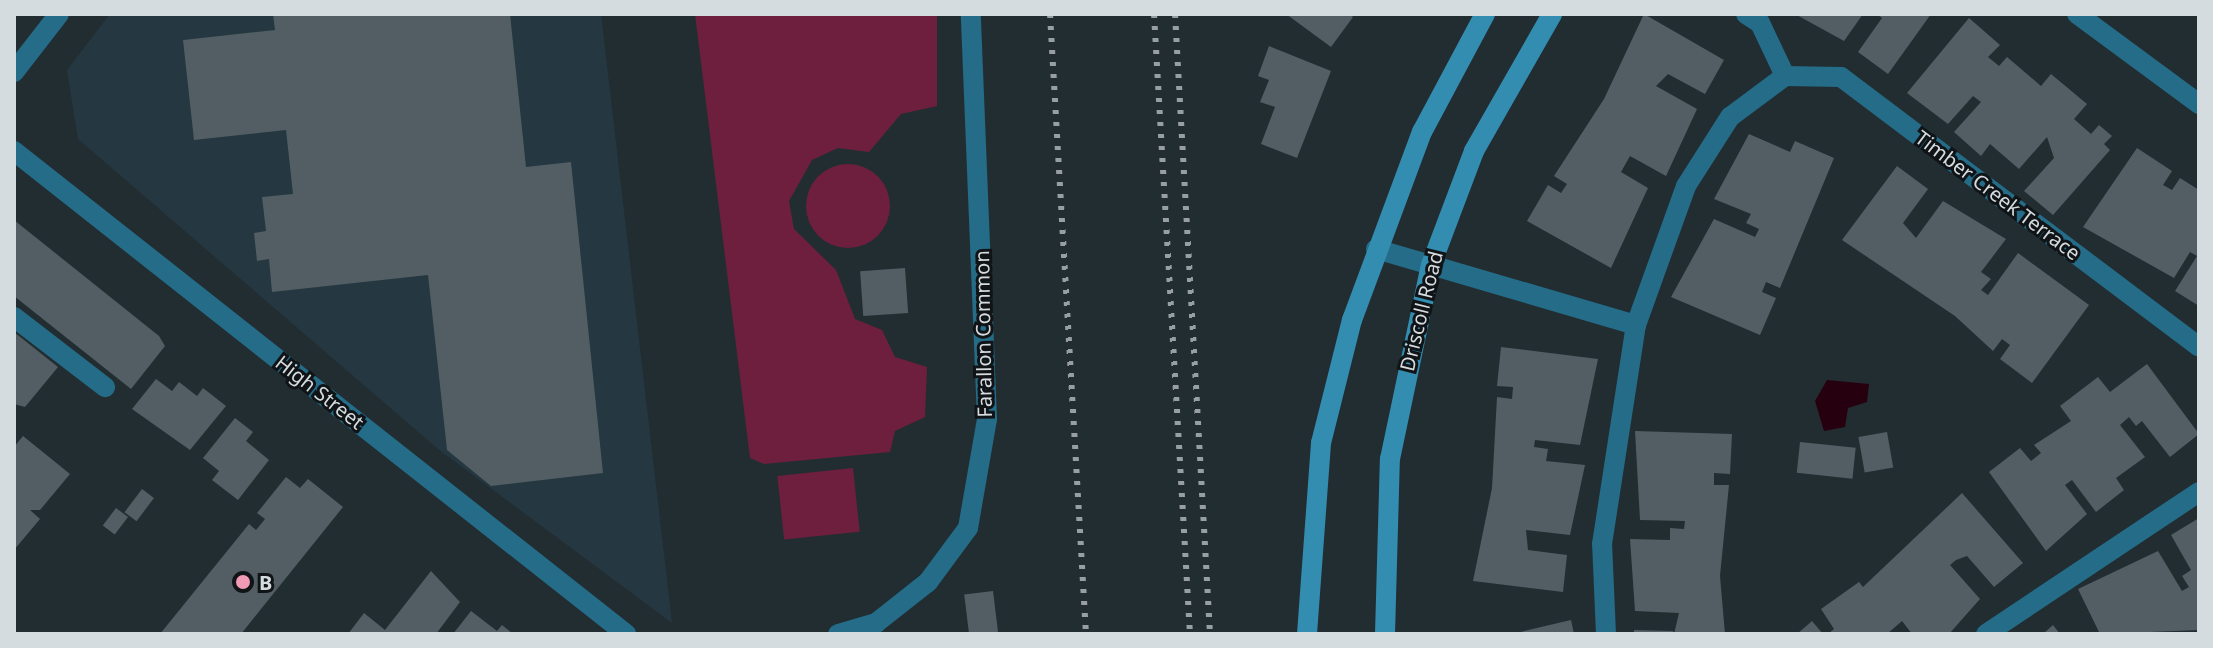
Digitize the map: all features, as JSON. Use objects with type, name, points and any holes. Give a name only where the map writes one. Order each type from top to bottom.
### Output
[{"type":"street","points":[[14,72],[59,14]]},
{"type":"street","name":"Farallon Common","points":[[838,634],[876,623],[928,582],[968,528],[987,419],[971,14]]},
{"type":"street","points":[[1307,634],[1321,443],[1376,249],[1422,132],[1485,14]]},
{"type":"street","name":"Driscoll Road","points":[[1385,634],[1390,459],[1431,265],[1474,151],[1552,14]]},
{"type":"street","points":[[1606,634],[1602,544],[1636,325],[1686,186],[1730,117],[1785,76],[1760,23],[1746,14]]},
{"type":"street","points":[[2077,14],[2199,104]]},
{"type":"street","name":"Timber Creek Terrace","points":[[1785,76],[1841,77],[2199,347]]},
{"type":"street","name":"High Street","points":[[14,151],[626,634]]},
{"type":"street","points":[[1376,249],[1636,325]]},
{"type":"street","points":[[14,317],[105,387]]},
{"type":"street","points":[[1986,634],[2199,492]]},
{"type":"shaded area","points":[[110,14],[601,14],[672,623],[438,449],[78,139],[67,70]]},
{"type":"shaded area","points":[[695,14],[937,14],[937,106],[901,114],[869,152],[838,148],[812,160],[789,201],[794,229],[836,270],[855,319],[882,330],[895,357],[927,367],[925,417],[895,431],[890,452],[764,464],[750,458]]},
{"type":"shaded area","points":[[848,164],[871,171],[883,183],[890,206],[883,229],[871,241],[848,248],[825,241],[813,229],[806,206],[813,183],[825,171]]},
{"type":"shaded area","points":[[1827,380],[1869,384],[1867,402],[1848,408],[1845,427],[1824,431],[1815,401]]},
{"type":"shaded area","points":[[853,468],[860,532],[784,540],[777,476]]},
{"type":"building","points":[[273,14],[510,14],[526,167],[571,162],[603,473],[491,486],[447,450],[428,275],[272,292],[269,259],[257,261],[254,233],[266,231],[262,197],[293,194],[286,130],[194,140],[183,40],[275,30]]},
{"type":"building","points":[[1286,14],[1349,14],[1353,17],[1331,47]]},
{"type":"building","points":[[1644,14],[1724,60],[1705,94],[1668,74],[1656,86],[1697,109],[1666,176],[1630,156],[1621,172],[1648,188],[1611,268],[1527,221],[1548,185],[1561,193],[1567,184],[1554,176],[1604,99]]},
{"type":"building","points":[[1795,14],[1863,14],[1844,41]]},
{"type":"building","points":[[1877,14],[1931,14],[1888,74],[1858,52],[1882,18]]},
{"type":"building","points":[[1969,18],[2000,45],[1988,57],[1999,66],[2007,57],[2041,86],[2051,74],[2087,104],[2074,119],[2091,134],[2099,125],[2112,136],[2104,144],[2110,150],[2053,215],[2024,191],[2054,158],[2047,137],[2019,169],[1990,144],[1981,156],[1954,132],[1981,102],[1973,96],[1948,124],[1907,93]]},
{"type":"building","points":[[1269,46],[1331,71],[1297,158],[1261,144],[1275,107],[1260,102],[1269,80],[1258,76]]},
{"type":"building","points":[[1749,134],[1790,152],[1795,141],[1834,158],[1780,288],[1766,282],[1762,292],[1776,298],[1760,335],[1671,297],[1714,219],[1755,237],[1759,229],[1746,223],[1751,214],[1714,199]]},
{"type":"building","points":[[2137,148],[2172,171],[2163,185],[2172,190],[2180,178],[2199,190],[2199,306],[2175,291],[2197,256],[2190,252],[2174,278],[2083,227]]},
{"type":"building","points":[[1897,166],[1928,189],[1903,223],[1916,238],[1943,201],[2006,239],[1981,272],[1991,279],[1981,290],[1988,295],[2018,253],[2089,305],[2032,383],[2000,359],[2010,345],[2002,339],[1993,351],[1955,316],[1842,240]]},
{"type":"building","points":[[14,220],[159,336],[165,346],[131,389],[14,296]]},
{"type":"building","points":[[905,268],[908,313],[863,316],[860,271]]},
{"type":"building","points":[[14,332],[58,367],[25,407],[14,404]]},
{"type":"building","points":[[1501,347],[1598,359],[1580,445],[1535,440],[1534,447],[1548,449],[1546,461],[1585,465],[1570,535],[1526,530],[1528,550],[1567,555],[1563,592],[1473,581],[1492,488],[1497,397],[1512,399],[1513,387],[1497,386]]},
{"type":"building","points":[[2147,364],[2199,434],[2170,457],[2142,421],[2136,426],[2129,417],[2120,425],[2145,457],[2116,478],[2124,490],[2096,512],[2072,480],[2065,485],[2087,514],[2046,551],[1989,472],[2020,448],[2031,461],[2041,453],[2034,445],[2071,421],[2060,406],[2098,377],[2110,392]]},
{"type":"building","points":[[156,379],[172,391],[179,382],[197,396],[203,388],[226,406],[190,450],[132,409]]},
{"type":"building","points":[[235,418],[253,432],[246,441],[269,460],[238,500],[212,480],[219,471],[203,458]]},
{"type":"building","points":[[1635,431],[1732,434],[1730,474],[1714,473],[1714,485],[1729,485],[1720,576],[1725,634],[1674,634],[1679,613],[1635,611],[1630,539],[1670,540],[1670,528],[1684,529],[1685,521],[1640,520]]},
{"type":"building","points":[[1887,432],[1893,467],[1865,472],[1858,437]]},
{"type":"building","points":[[23,436],[70,474],[40,510],[30,510],[40,519],[14,550],[14,447]]},
{"type":"building","points":[[1800,442],[1856,448],[1852,479],[1797,473]]},
{"type":"building","name":"B","points":[[286,477],[300,488],[308,479],[343,507],[241,634],[160,634],[249,524],[256,530],[265,519],[257,513]]},
{"type":"building","points":[[142,489],[154,498],[137,521],[125,512]]},
{"type":"building","points":[[1962,493],[2023,563],[1994,587],[1967,556],[1950,565],[1980,599],[1949,634],[1912,634],[1902,621],[1887,634],[1828,634],[1834,629],[1821,609],[1859,582],[1863,587]]},
{"type":"building","points":[[116,508],[128,517],[115,535],[103,526]]},
{"type":"building","points":[[2199,518],[2199,630],[2100,634],[2078,589],[2158,551],[2182,591],[2189,587],[2182,576],[2191,570],[2171,535]]},
{"type":"building","points":[[431,571],[460,602],[436,634],[348,634],[364,613],[385,630]]},
{"type":"building","points":[[993,591],[998,634],[969,634],[964,595]]},
{"type":"building","points":[[471,611],[497,631],[502,625],[513,634],[453,634]]},
{"type":"building","points":[[1571,620],[1574,634],[1516,634],[1516,633]]},
{"type":"building","points":[[1812,621],[1823,634],[1797,634]]},
{"type":"building","points":[[2053,625],[2060,634],[2043,634]]},
{"type":"building","points":[[1634,630],[1673,631],[1673,634],[1634,634]]},
{"type":"railway","points":[[1050,14],[1086,634]]},
{"type":"railway","points":[[1154,14],[1190,634]]},
{"type":"railway","points":[[1175,14],[1210,634]]},
{"type":"place","name":"B","points":[[243,582]]}]
